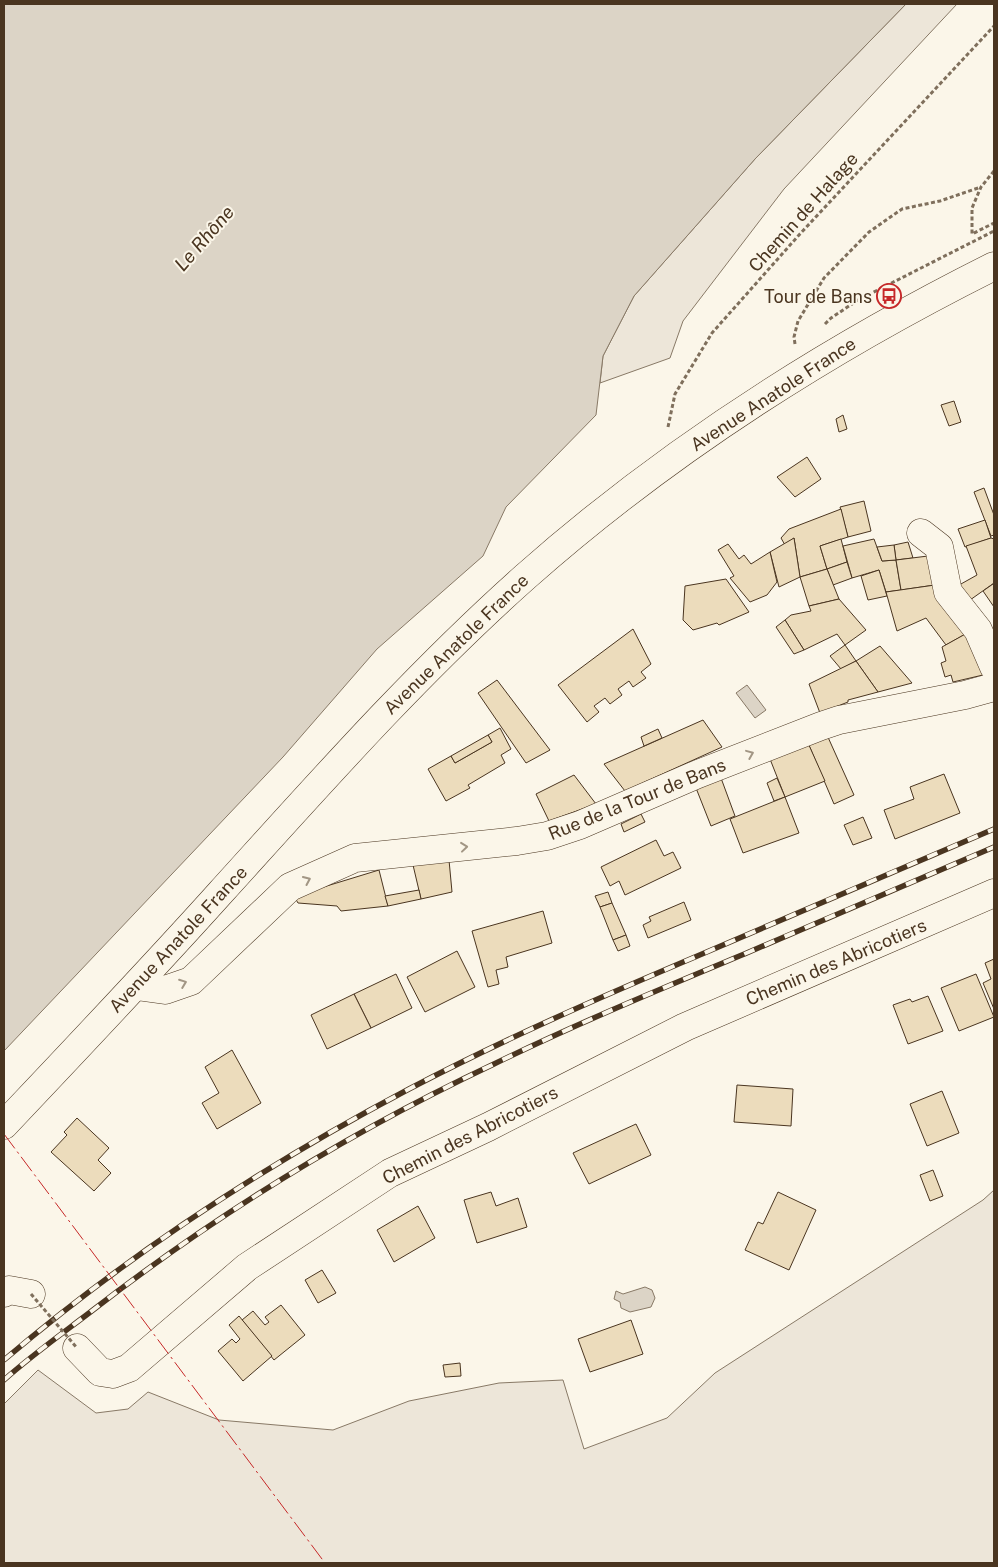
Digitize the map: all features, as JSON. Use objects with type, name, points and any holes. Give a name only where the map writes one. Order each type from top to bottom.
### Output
[{"type":"street","name":"Avenue Anatole France","points":[[4,1125],[136,986],[397,699],[526,576],[580,530],[639,484],[775,390],[921,303],[994,266]]},
{"type":"street","points":[[921,534],[939,547],[948,592],[978,630],[994,668]]},
{"type":"street","name":"Rue de la Tour de Bans","points":[[136,986],[164,990],[191,980],[290,887],[355,858],[517,841],[547,836],[580,825],[698,774],[839,720],[994,688]]},
{"type":"street","name":"Chemin des Abricotiers","points":[[77,1348],[100,1372],[113,1374],[129,1368],[247,1267],[390,1173],[684,1027],[994,893]]},
{"type":"street","points":[[4,1293],[8,1290],[31,1294]]},
{"type":"path","name":"Chemin de Halage","points":[[668,431],[675,394],[712,333],[799,235],[994,26]]},
{"type":"path","points":[[994,171],[982,188],[972,208],[972,234],[994,223]]},
{"type":"path","points":[[795,350],[794,337],[798,321],[824,278],[869,232],[902,209],[940,201],[982,188]]},
{"type":"path","points":[[31,1294],[77,1348]]},
{"type":"shaded area","points":[[906,4],[957,4],[784,189],[683,321],[670,358],[600,383],[603,356],[634,296],[755,159]]},
{"type":"shaded area","points":[[994,1190],[994,1563],[4,1563],[4,1404],[38,1370],[96,1413],[128,1409],[148,1392],[219,1420],[333,1430],[409,1401],[499,1383],[563,1380],[584,1449],[667,1418],[715,1373],[983,1200]]},
{"type":"water","name":"Le Rhône","points":[[4,4],[906,4],[755,159],[634,296],[603,356],[596,415],[506,507],[483,556],[377,649],[283,757],[4,1051]]},
{"type":"water","points":[[747,685],[766,710],[755,718],[736,693]]},
{"type":"water","points":[[645,1287],[652,1290],[655,1298],[651,1307],[630,1312],[621,1308],[620,1302],[614,1299],[616,1291],[623,1294]]},
{"type":"building","points":[[954,401],[961,422],[949,426],[941,405]]},
{"type":"building","points":[[843,415],[847,429],[839,432],[836,419]]},
{"type":"building","points":[[807,457],[821,479],[795,497],[777,477]]},
{"type":"building","points":[[984,488],[994,515],[994,535],[991,536],[974,492]]},
{"type":"building","points":[[864,501],[871,531],[848,537],[840,507]]},
{"type":"building","points":[[841,509],[848,537],[820,546],[827,569],[800,577],[794,538],[785,545],[781,538],[789,529]]},
{"type":"building","points":[[985,520],[991,538],[965,547],[958,529]]},
{"type":"building","points":[[794,538],[800,577],[779,587],[770,552]]},
{"type":"building","points":[[991,538],[994,539],[994,583],[963,605],[952,589],[977,575],[966,546]]},
{"type":"building","points":[[841,539],[847,562],[827,569],[820,546]]},
{"type":"building","points":[[874,539],[882,561],[896,560],[901,590],[886,592],[879,570],[852,578],[843,546]]},
{"type":"building","points":[[908,542],[913,558],[896,560],[894,545]]},
{"type":"building","points":[[728,544],[739,559],[744,555],[751,564],[770,552],[777,582],[767,595],[750,602],[730,578],[734,576],[718,550]]},
{"type":"building","points":[[894,545],[896,560],[882,561],[877,547]]},
{"type":"building","points":[[928,556],[935,585],[901,590],[896,560]]},
{"type":"building","points":[[847,562],[852,578],[833,585],[827,569]]},
{"type":"building","points":[[827,569],[839,599],[809,606],[800,577]]},
{"type":"building","points":[[879,570],[887,596],[868,600],[861,576]]},
{"type":"building","points":[[726,579],[749,612],[719,625],[717,623],[693,630],[683,620],[685,586]]},
{"type":"building","points":[[993,584],[994,586],[994,607],[983,591]]},
{"type":"building","points":[[935,585],[969,632],[946,645],[926,618],[897,631],[886,592]]},
{"type":"building","points":[[839,599],[866,630],[845,645],[837,634],[804,650],[785,620],[791,615],[811,611],[809,606]]},
{"type":"building","points":[[785,620],[804,650],[794,654],[776,627]]},
{"type":"building","points":[[633,629],[651,664],[641,672],[646,678],[633,687],[629,681],[618,689],[622,695],[610,704],[605,698],[594,706],[599,712],[587,722],[558,685]]},
{"type":"building","points":[[969,632],[981,652],[983,675],[953,682],[951,675],[945,677],[941,663],[946,661],[942,647]]},
{"type":"building","points":[[845,645],[856,661],[841,669],[830,656]]},
{"type":"building","points":[[880,646],[912,683],[878,692],[856,661]]},
{"type":"building","points":[[856,661],[878,692],[848,700],[848,702],[820,713],[809,684]]},
{"type":"building","points":[[497,680],[550,750],[526,763],[478,693]]},
{"type":"building","points":[[703,720],[722,747],[625,791],[604,764]]},
{"type":"building","points":[[500,728],[511,749],[501,755],[505,763],[468,785],[470,788],[446,801],[428,769],[451,756],[455,763],[492,742],[488,735]]},
{"type":"building","points":[[658,729],[662,738],[644,746],[641,737]]},
{"type":"building","points":[[488,735],[492,742],[455,763],[451,756]]},
{"type":"building","points":[[827,735],[854,795],[834,804],[808,743]]},
{"type":"building","points":[[808,743],[825,781],[785,797],[770,759]]},
{"type":"building","points":[[944,774],[960,813],[895,839],[884,810],[914,799],[910,787]]},
{"type":"building","points":[[574,775],[596,804],[549,821],[536,794]]},
{"type":"building","points":[[721,778],[735,816],[711,826],[696,788]]},
{"type":"building","points":[[777,778],[785,797],[774,801],[767,783]]},
{"type":"building","points":[[785,797],[799,833],[743,853],[730,819]]},
{"type":"building","points":[[641,814],[645,822],[624,832],[621,824]]},
{"type":"building","points":[[863,817],[872,838],[853,845],[844,825]]},
{"type":"building","points":[[656,840],[664,856],[673,852],[681,868],[625,895],[619,881],[610,886],[601,867]]},
{"type":"building","points":[[449,860],[452,892],[421,899],[413,865]]},
{"type":"building","points":[[379,870],[388,906],[341,911],[337,906],[298,903],[294,896]]},
{"type":"building","points":[[419,890],[421,899],[388,906],[385,896]]},
{"type":"building","points":[[608,892],[612,903],[600,907],[595,896]]},
{"type":"building","points":[[684,902],[691,920],[648,938],[643,925],[651,921],[649,917]]},
{"type":"building","points":[[612,903],[626,935],[613,940],[600,907]]},
{"type":"building","points":[[543,911],[552,943],[506,957],[508,967],[496,970],[499,984],[488,987],[472,931]]},
{"type":"building","points":[[626,935],[630,946],[618,951],[613,940]]},
{"type":"building","points":[[457,951],[475,987],[425,1012],[407,977]]},
{"type":"building","points":[[994,959],[994,1009],[983,983],[991,979],[985,963]]},
{"type":"building","points":[[396,974],[412,1008],[371,1028],[354,994]]},
{"type":"building","points":[[976,974],[994,1017],[959,1031],[941,988]]},
{"type":"building","points":[[354,994],[371,1028],[327,1049],[311,1015]]},
{"type":"building","points":[[928,996],[943,1031],[908,1044],[893,1005],[910,999],[912,1002]]},
{"type":"building","points":[[232,1050],[261,1103],[217,1129],[202,1103],[219,1093],[205,1067]]},
{"type":"building","points":[[737,1085],[793,1089],[791,1126],[734,1122]]},
{"type":"building","points":[[942,1091],[959,1133],[927,1146],[910,1104]]},
{"type":"building","points":[[77,1118],[109,1148],[98,1160],[111,1173],[94,1191],[51,1152],[67,1135],[64,1132]]},
{"type":"building","points":[[636,1124],[651,1155],[589,1184],[573,1153]]},
{"type":"building","points":[[933,1170],[943,1196],[930,1201],[920,1175]]},
{"type":"building","points":[[491,1192],[496,1206],[518,1198],[527,1227],[477,1243],[464,1200]]},
{"type":"building","points":[[778,1192],[816,1210],[789,1270],[745,1250],[758,1222],[763,1224]]},
{"type":"building","points":[[418,1206],[435,1238],[394,1262],[377,1230]]},
{"type":"building","points":[[322,1270],[336,1293],[318,1303],[305,1280]]},
{"type":"building","points":[[281,1305],[305,1335],[274,1360],[242,1320],[253,1311],[265,1325],[269,1322],[265,1317]]},
{"type":"building","points":[[239,1316],[272,1356],[243,1381],[218,1351],[232,1339],[236,1343],[240,1339],[229,1325]]},
{"type":"building","points":[[631,1320],[643,1354],[590,1372],[578,1339]]},
{"type":"building","points":[[460,1363],[461,1376],[445,1377],[443,1365]]},
{"type":"railway","points":[[4,1360],[99,1284],[199,1214],[250,1180],[302,1149],[409,1089],[517,1035],[591,1002],[994,829]]},
{"type":"railway","points":[[4,1380],[59,1336],[188,1240],[287,1176],[389,1117],[494,1064],[589,1020],[994,847]]},
{"type":"power","points":[[4,1134],[325,1563]]},
{"type":"place","name":"Tour de Bans","points":[[889,296]]}]
